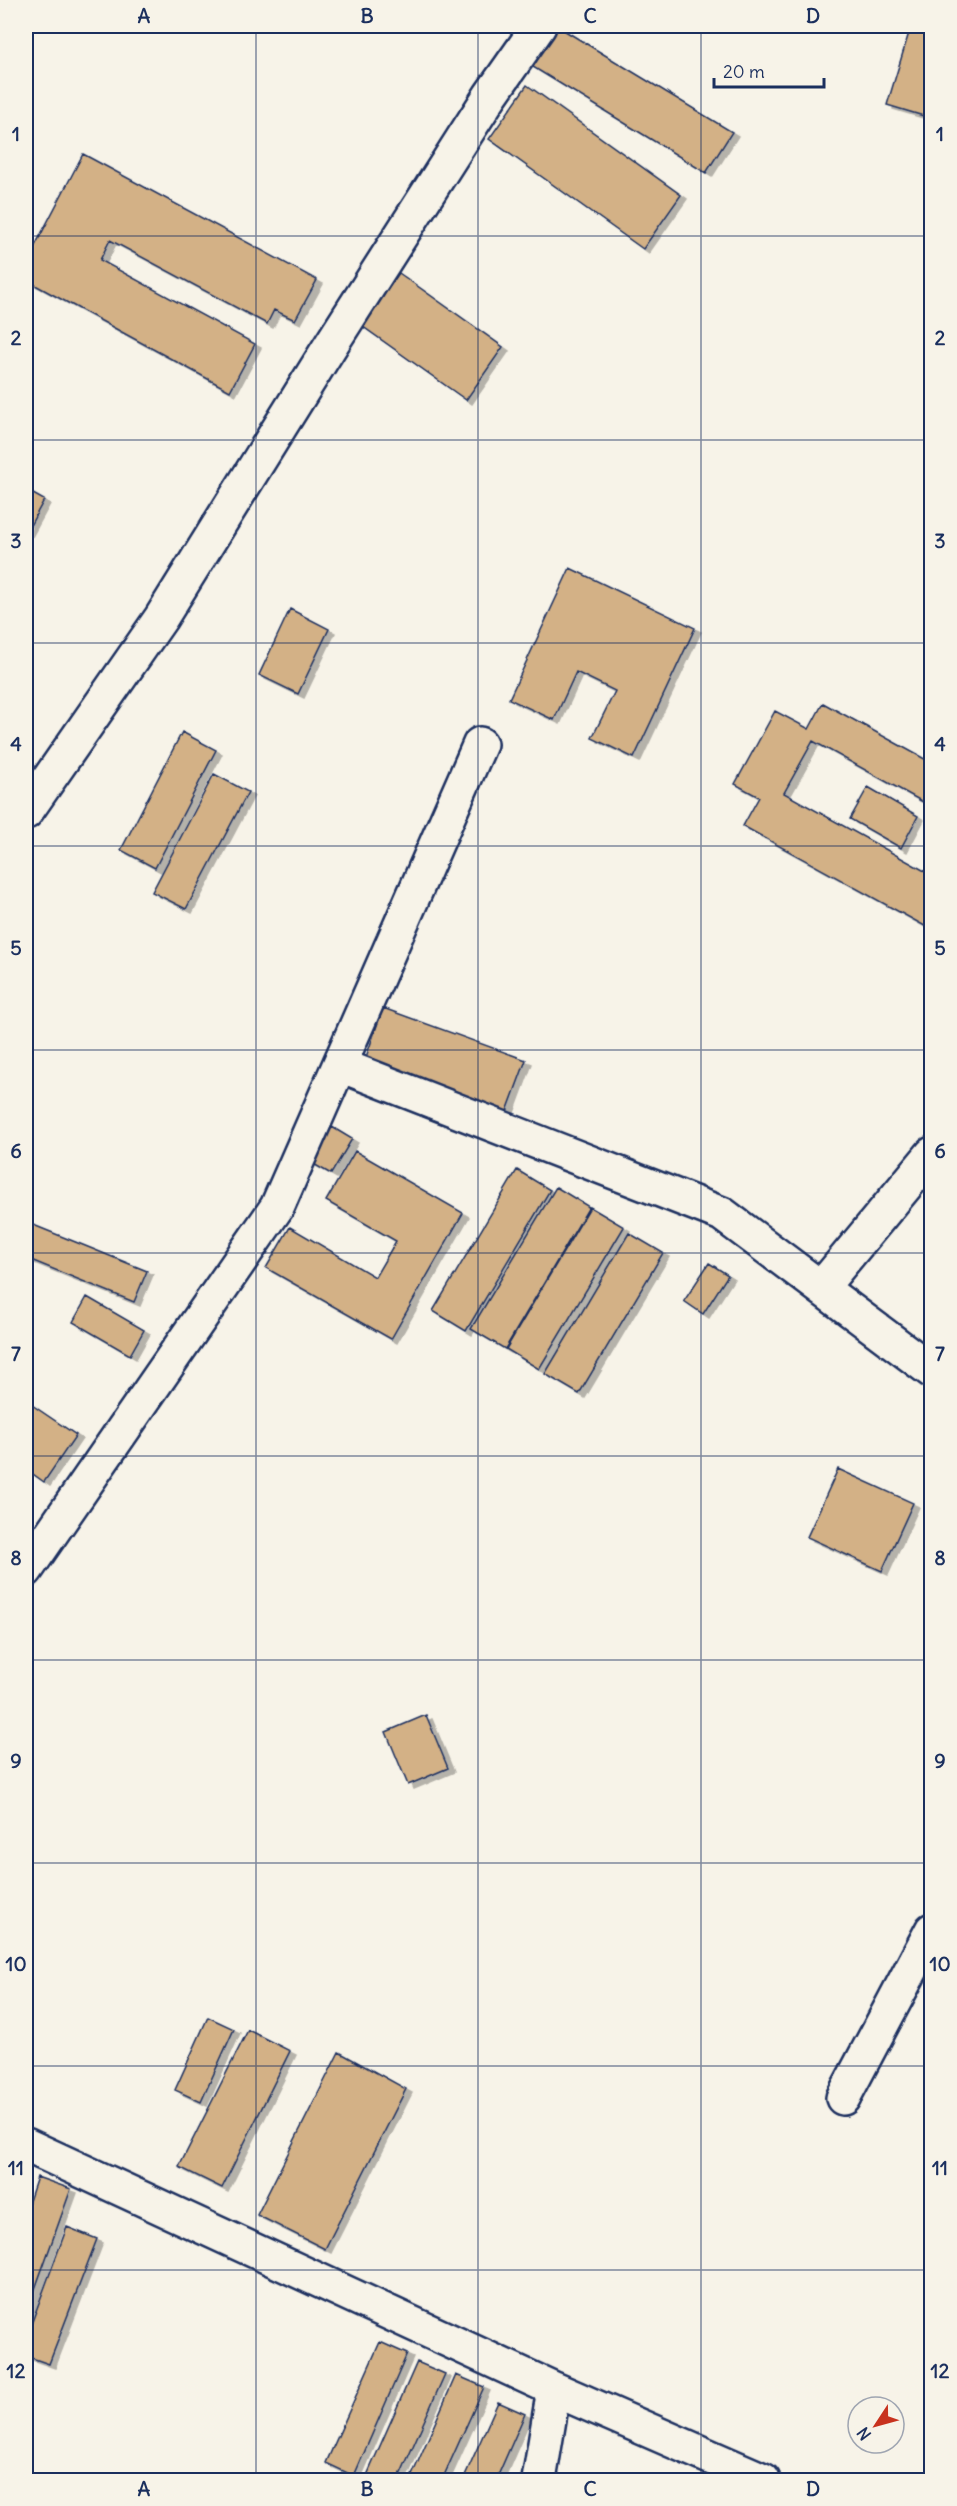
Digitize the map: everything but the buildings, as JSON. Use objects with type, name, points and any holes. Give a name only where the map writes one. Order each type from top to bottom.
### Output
[{"type":"street","points":[[26,812],[161,618],[334,340],[490,96],[539,26]]},
{"type":"street","points":[[26,1570],[277,1207],[480,744]]},
{"type":"street","points":[[340,1065],[722,1214],[932,1371]]},
{"type":"street","points":[[821,1288],[932,1154]]},
{"type":"street","points":[[843,2098],[932,1930]]},
{"type":"street","points":[[26,2145],[554,2389],[763,2481]]},
{"type":"street","points":[[539,2481],[554,2389]]}]
